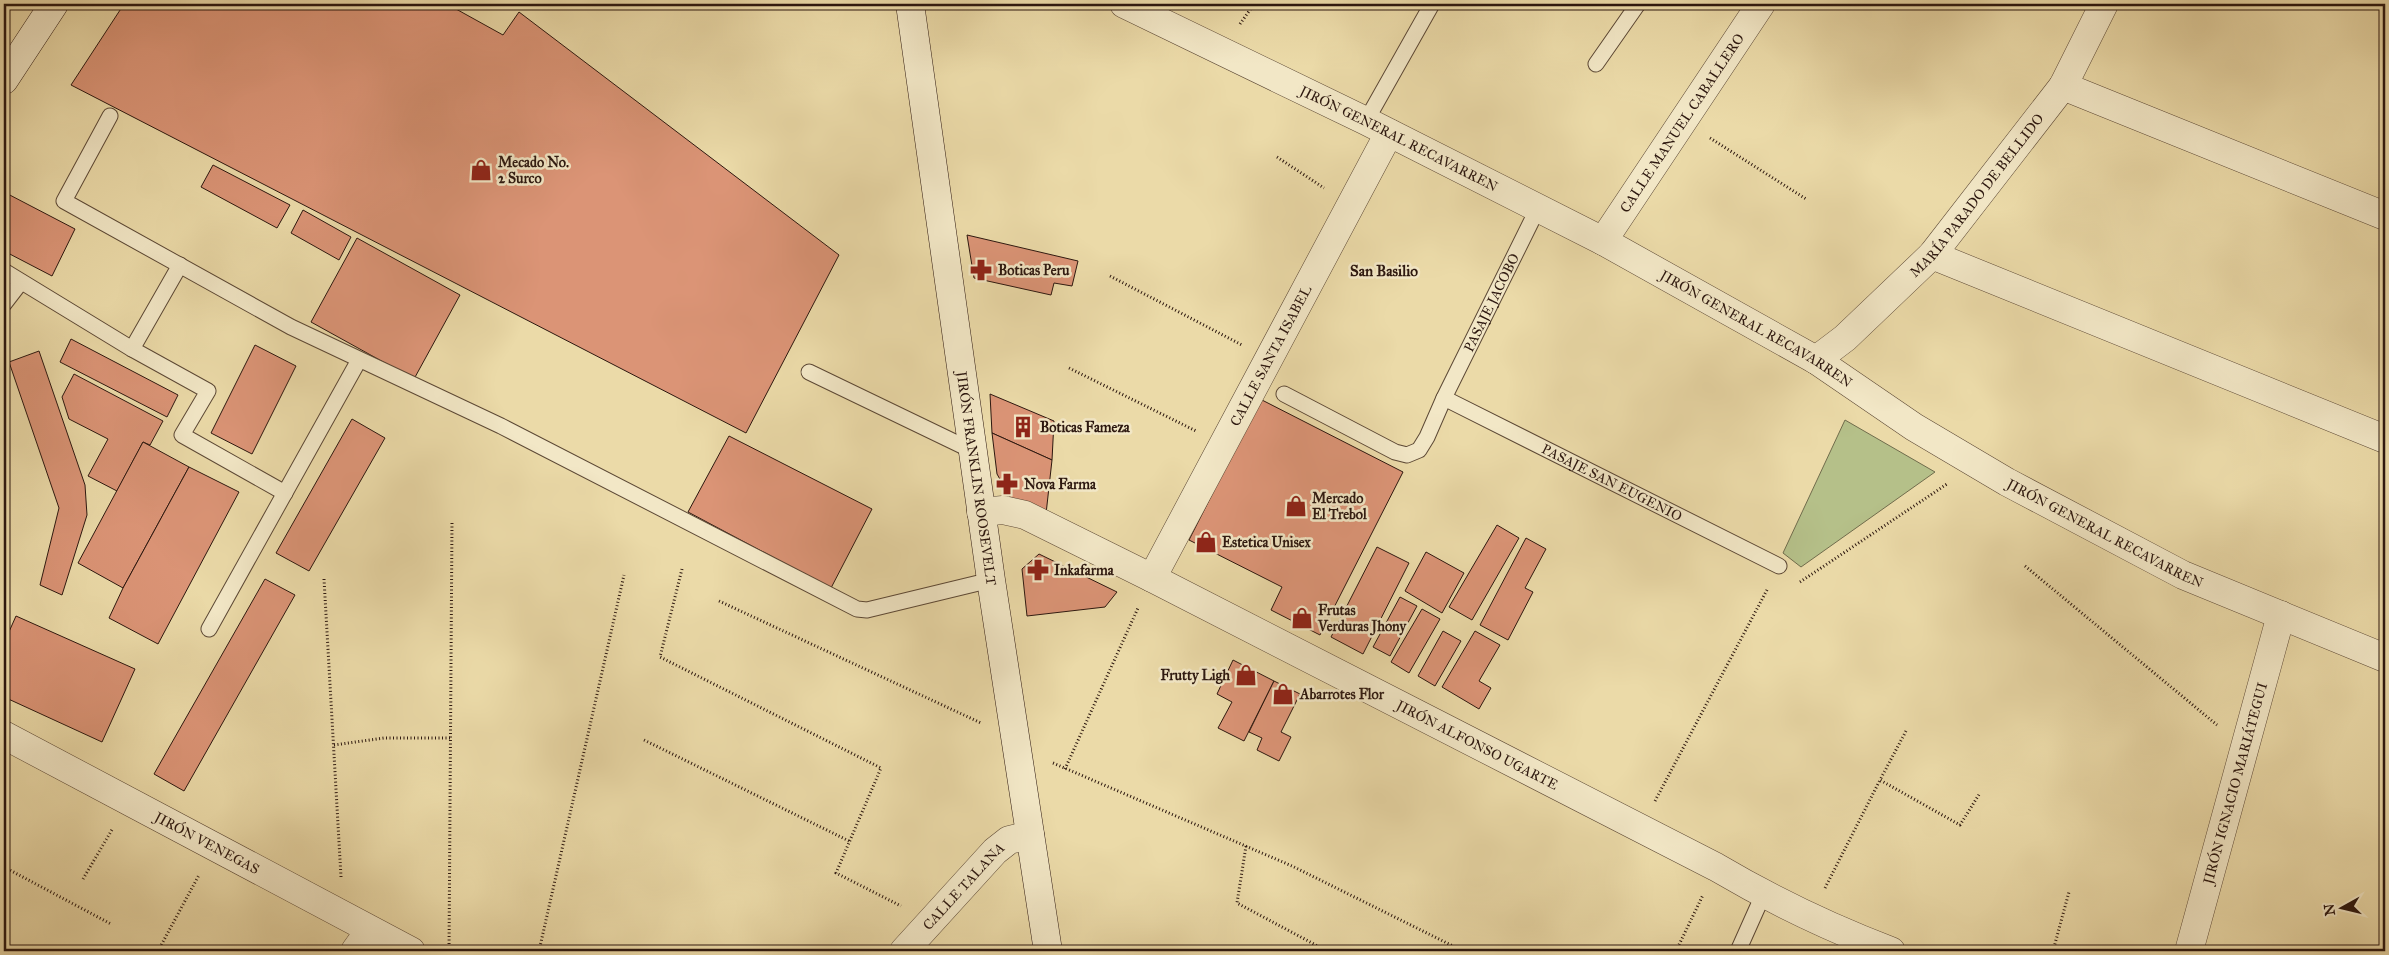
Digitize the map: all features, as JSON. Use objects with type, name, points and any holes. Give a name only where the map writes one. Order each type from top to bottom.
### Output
[{"type":"street","points":[[4,80],[54,4]]},
{"type":"street","name":"JIRÓN FRANKLIN ROOSEVELT","points":[[910,4],[991,580],[1048,951]]},
{"type":"street","name":"JIRÓN GENERAL RECAVARREN","points":[[1124,4],[1377,127],[1603,241],[1816,360],[1914,427],[1976,464],[2182,575],[2385,658]]},
{"type":"street","name":"CALLE MANUEL CABALLERO","points":[[1603,241],[1760,4]]},
{"type":"street","name":"MARÍA PARADO DE BELLIDO","points":[[1816,360],[1845,338],[1932,255],[2063,86],[2104,4]]},
{"type":"street","points":[[2063,86],[2385,216]]},
{"type":"street","name":"CALLE SANTA ISABEL","points":[[1152,578],[1350,205],[1377,127]]},
{"type":"street","points":[[1932,255],[2385,439]]},
{"type":"street","name":"JIRÓN ALFONSO UGARTE","points":[[982,512],[1004,510],[1025,515],[1641,828],[1716,867],[1764,895],[1810,917],[1891,951]]},
{"type":"street","name":"JIRÓN IGNACIO MARIÁTEGUI","points":[[2189,951],[2281,615]]},
{"type":"street","name":"JIRÓN VENEGAS","points":[[4,735],[341,915],[362,941],[411,951]]},
{"type":"street","name":"CALLE TALANA","points":[[904,951],[994,851],[1009,840],[1030,835]]},
{"type":"lane","points":[[1377,127],[1432,4]]},
{"type":"lane","points":[[1596,64],[1638,4]]},
{"type":"lane","points":[[110,116],[64,201],[291,327],[501,426],[857,609],[867,610],[991,580]]},
{"type":"lane","name":"PASAJE JACOBO","points":[[1284,394],[1395,452],[1406,455],[1419,450],[1428,437],[1444,398],[1538,208]]},
{"type":"lane","points":[[132,349],[180,265]]},
{"type":"lane","points":[[4,271],[132,349],[208,391],[182,435],[285,494]]},
{"type":"lane","points":[[4,304],[21,282]]},
{"type":"lane","points":[[209,629],[359,360]]},
{"type":"lane","points":[[809,372],[973,451]]},
{"type":"lane","name":"PASAJE SAN EUGENIO","points":[[1444,398],[1776,573]]},
{"type":"lane","points":[[1738,951],[1764,895]]},
{"type":"path","points":[[1683,121],[1806,199]]},
{"type":"path","points":[[1276,157],[1350,205]]},
{"type":"path","points":[[1110,276],[1269,359]]},
{"type":"path","points":[[1069,368],[1223,444]]},
{"type":"path","points":[[1795,585],[1976,464]]},
{"type":"path","points":[[449,951],[452,521]]},
{"type":"path","points":[[2025,566],[2245,747]]},
{"type":"path","points":[[682,569],[660,657],[881,768],[836,873],[931,921]]},
{"type":"path","points":[[1641,828],[1776,573]]},
{"type":"path","points":[[539,951],[624,575]]},
{"type":"path","points":[[1065,769],[1152,578]]},
{"type":"path","points":[[324,579],[341,850],[341,915]]},
{"type":"path","points":[[720,601],[1016,743],[1065,769],[1246,846],[1464,951]]},
{"type":"path","points":[[1810,917],[1906,731]]},
{"type":"path","points":[[334,745],[384,738],[451,738]]},
{"type":"path","points":[[644,740],[850,841]]},
{"type":"path","points":[[1880,780],[1960,826],[1980,793]]},
{"type":"path","points":[[83,879],[129,802]]},
{"type":"path","points":[[1246,846],[1237,903],[1327,951]]},
{"type":"path","points":[[158,951],[214,848]]},
{"type":"path","points":[[4,867],[111,924]]},
{"type":"path","points":[[1676,951],[1716,867]]},
{"type":"path","points":[[2053,951],[2069,892]]},
{"type":"green space","points":[[1845,420],[1935,472],[1801,567],[1783,553]]},
{"type":"building","name":"Mecado No. 2 Surco","points":[[124,4],[447,4],[503,35],[519,12],[839,255],[746,433],[71,85]]},
{"type":"building","points":[[213,165],[290,205],[277,228],[201,187]]},
{"type":"building","points":[[4,192],[75,229],[52,276],[4,251]]},
{"type":"building","points":[[303,210],[351,237],[339,260],[291,233]]},
{"type":"building","points":[[967,235],[1078,261],[1072,286],[1054,283],[1051,295],[974,278]]},
{"type":"building","points":[[357,238],[460,295],[414,379],[311,322]]},
{"type":"building","points":[[71,339],[178,395],[167,417],[60,362]]},
{"type":"building","points":[[255,345],[296,366],[252,454],[211,433]]},
{"type":"building","points":[[39,351],[85,485],[87,515],[62,595],[40,585],[59,508],[9,362]]},
{"type":"building","points":[[74,374],[163,421],[150,445],[143,442],[117,491],[88,476],[108,439],[69,419],[62,397]]},
{"type":"building","name":"Boticas Fameza","points":[[990,394],[1054,421],[1052,460],[992,433]]},
{"type":"building","name":"Mercado El Trebol","points":[[1260,399],[1403,472],[1320,635],[1271,610],[1282,587],[1189,540]]},
{"type":"building","points":[[352,419],[385,438],[309,571],[276,553]]},
{"type":"building","points":[[992,433],[1052,460],[1046,514],[1010,497],[997,474]]},
{"type":"building","points":[[729,436],[872,509],[831,588],[688,512]]},
{"type":"building","points":[[143,442],[189,467],[123,588],[78,563]]},
{"type":"building","points":[[189,467],[239,492],[158,644],[109,618],[123,588]]},
{"type":"building","points":[[1497,525],[1519,538],[1472,620],[1449,607]]},
{"type":"building","points":[[1526,538],[1546,549],[1525,588],[1533,592],[1508,640],[1480,625]]},
{"type":"building","points":[[1377,547],[1409,563],[1363,654],[1331,637]]},
{"type":"building","points":[[1426,552],[1464,573],[1442,613],[1405,591]]},
{"type":"building","points":[[1039,554],[1117,592],[1105,607],[1027,616],[1022,569]]},
{"type":"building","points":[[265,579],[295,595],[184,791],[154,774]]},
{"type":"building","points":[[1400,597],[1417,606],[1390,656],[1373,647]]},
{"type":"building","points":[[1422,609],[1440,619],[1409,673],[1391,662]]},
{"type":"building","points":[[16,616],[135,669],[102,742],[4,697],[4,643]]},
{"type":"building","points":[[1443,631],[1461,641],[1435,686],[1418,676]]},
{"type":"building","points":[[1475,631],[1500,645],[1479,681],[1491,688],[1479,709],[1442,687]]},
{"type":"building","points":[[1233,660],[1274,681],[1244,741],[1218,728],[1232,702],[1217,694]]},
{"type":"building","points":[[1274,681],[1300,694],[1281,732],[1291,737],[1279,761],[1257,750],[1262,738],[1249,732]]},
{"type":"place","name":"Mecado No. 2 Surco","points":[[481,170]]},
{"type":"place","name":"Boticas Peru","points":[[981,270]]},
{"type":"place","name":"Boticas Fameza","points":[[1023,427]]},
{"type":"place","name":"Nova Farma","points":[[1007,484]]},
{"type":"place","name":"Mercado El Trebol","points":[[1296,506]]},
{"type":"place","name":"Estetica Unisex","points":[[1206,542]]},
{"type":"place","name":"Inkafarma","points":[[1038,570]]},
{"type":"place","name":"Frutas Verduras Jhony","points":[[1302,618]]},
{"type":"place","name":"Frutty Ligh","points":[[1246,675]]},
{"type":"place","name":"Abarrotes Flor","points":[[1283,694]]},
{"type":"district","name":"San Basilio","points":[[1384,271]]}]
